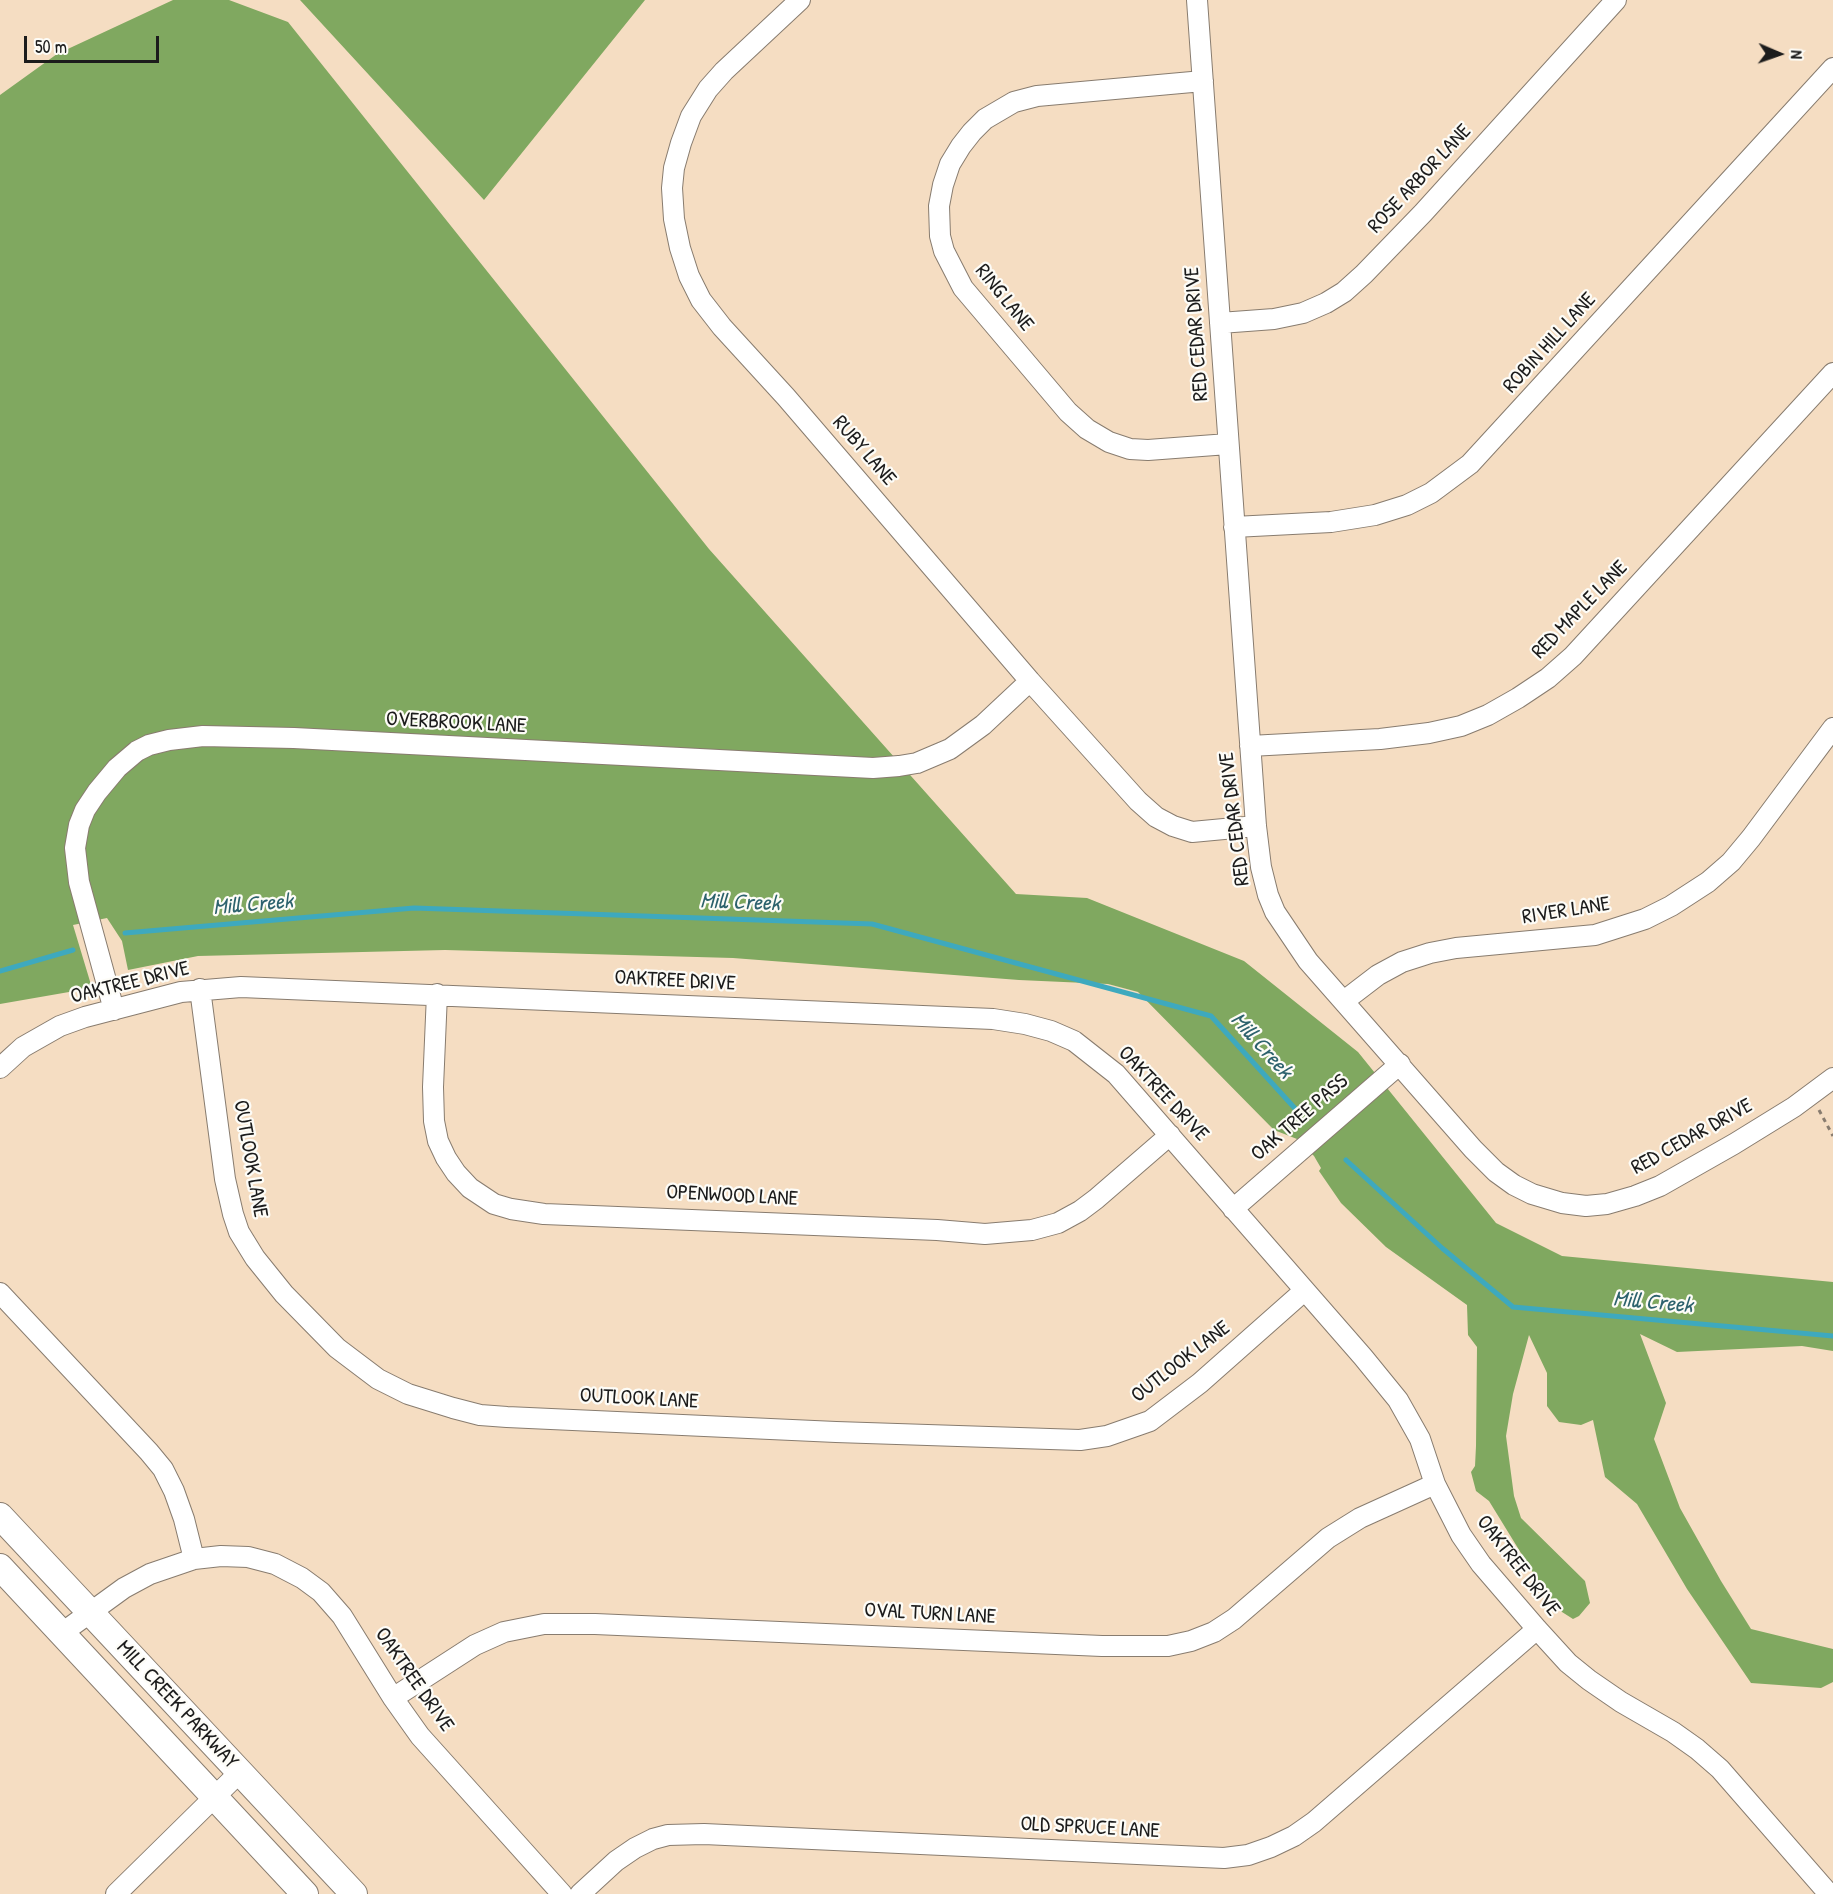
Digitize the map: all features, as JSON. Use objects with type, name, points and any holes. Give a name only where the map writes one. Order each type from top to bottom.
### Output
[{"type":"main road","name":"MILL CREEK PARKWAY","points":[[0,1516],[354,1894]]},
{"type":"main road","name":"MILL CREEK PARKWAY","points":[[0,1567],[305,1894]]},
{"type":"street","name":"RUBY LANE","points":[[800,0],[724,71],[708,89],[691,116],[681,143],[674,168],[672,188],[678,238],[689,276],[701,300],[1030,681],[1138,801],[1156,817],[1192,832],[1256,826]]},
{"type":"street","name":"RED CEDAR DRIVE","points":[[1197,0],[1256,826],[1261,867],[1275,912],[1308,961],[1473,1149],[1496,1172],[1514,1185],[1532,1194],[1562,1203],[1586,1206],[1607,1204],[1660,1186],[1734,1144],[1811,1095],[1833,1078]]},
{"type":"street","name":"ROSE ARBOR LANE","points":[[1220,323],[1274,319],[1303,313],[1344,292],[1423,213],[1616,0]]},
{"type":"street","name":"ROBIN HILL LANE","points":[[1234,527],[1331,522],[1375,515],[1407,505],[1431,493],[1470,464],[1833,68]]},
{"type":"street","name":"RING LANE","points":[[1203,81],[1037,96],[1014,102],[985,119],[961,146],[950,164],[939,206],[940,236],[944,251],[963,288],[1068,412],[1087,429],[1109,442],[1130,449],[1148,450],[1228,444]]},
{"type":"street","name":"RED MAPLE LANE","points":[[1250,746],[1380,739],[1429,733],[1461,726],[1488,715],[1518,698],[1548,678],[1573,656],[1833,373]]},
{"type":"street","name":"OVERBROOK LANE","points":[[114,1010],[79,882],[75,848],[79,825],[85,810],[97,792],[117,768],[136,751],[149,745],[203,736],[294,738],[881,768],[917,763],[950,749],[983,725],[1030,681]]},
{"type":"street","name":"RIVER LANE","points":[[1344,1001],[1378,975],[1402,962],[1430,953],[1456,948],[1595,935],[1645,919],[1671,906],[1708,882],[1731,862],[1833,728]]},
{"type":"street","name":"OAKTREE DRIVE","points":[[0,1068],[23,1047],[60,1026],[181,992],[241,987],[993,1019],[1025,1024],[1058,1035],[1089,1051],[1116,1074],[1398,1400],[1420,1439],[1444,1505],[1467,1545],[1537,1629],[1568,1663],[1589,1680],[1621,1702],[1673,1732],[1720,1769],[1829,1894]]},
{"type":"street","name":"OUTLOOK LANE","points":[[200,989],[225,1179],[239,1233],[255,1258],[284,1294],[337,1348],[378,1379],[408,1394],[453,1408],[480,1415],[519,1418],[824,1432],[1080,1440],[1107,1436],[1150,1421],[1200,1383],[1304,1291]]},
{"type":"street","name":"OPENWOOD LANE","points":[[437,994],[433,1087],[434,1121],[438,1141],[456,1173],[470,1188],[494,1204],[511,1209],[566,1215],[698,1219],[985,1234],[1032,1230],[1058,1222],[1080,1211],[1170,1135]]},
{"type":"street","name":"OAK TREE PASS","points":[[1233,1209],[1400,1064]]},
{"type":"street","points":[[0,1293],[163,1469],[184,1520],[194,1559]]},
{"type":"street","name":"OVAL TURN LANE","points":[[393,1698],[475,1645],[504,1632],[544,1624],[607,1624],[1102,1646],[1168,1646],[1191,1641],[1214,1632],[1234,1619],[1328,1538],[1360,1518],[1435,1484]]},
{"type":"street","name":"OAKTREE DRIVE","points":[[62,1633],[124,1588],[150,1574],[194,1559],[221,1556],[248,1557],[275,1564],[302,1578],[321,1592],[342,1616],[393,1698],[420,1736],[562,1894]]},
{"type":"street","name":"OLD SPRUCE LANE","points":[[580,1894],[616,1861],[635,1848],[652,1839],[668,1835],[704,1834],[1224,1858],[1248,1854],[1271,1847],[1294,1836],[1314,1822],[1537,1629]]},
{"type":"street","points":[[116,1894],[240,1772]]},
{"type":"path","points":[[1811,1095],[1833,1136]]},
{"type":"green space","points":[[173,0],[229,0],[288,22],[709,549],[1016,894],[1087,898],[1244,961],[1358,1052],[1496,1223],[1562,1256],[1833,1282],[1833,1351],[1802,1346],[1677,1352],[1640,1334],[1666,1403],[1654,1439],[1680,1508],[1751,1629],[1833,1649],[1833,1682],[1821,1688],[1751,1683],[1687,1589],[1637,1504],[1605,1477],[1593,1420],[1581,1425],[1559,1422],[1547,1406],[1547,1373],[1529,1335],[1513,1394],[1506,1436],[1514,1496],[1521,1518],[1585,1581],[1590,1603],[1579,1616],[1573,1619],[1562,1612],[1540,1584],[1489,1501],[1476,1491],[1471,1472],[1475,1466],[1476,1446],[1477,1347],[1468,1335],[1467,1305],[1386,1247],[1341,1203],[1319,1171],[1321,1168],[1314,1156],[1297,1139],[1274,1130],[1138,992],[1108,984],[1019,980],[733,958],[445,950],[198,956],[128,970],[122,941],[107,918],[73,925],[92,988],[0,1004],[0,95],[57,54]]},
{"type":"green space","points":[[300,0],[645,0],[484,200]]},
{"type":"waterway","name":"Mill Creek","points":[[125,933],[414,908],[872,924],[1211,1016],[1300,1114]]},
{"type":"waterway","name":"Mill Creek","points":[[0,971],[73,950]]},
{"type":"waterway","name":"Mill Creek","points":[[1346,1160],[1442,1248],[1513,1307],[1833,1336]]}]
